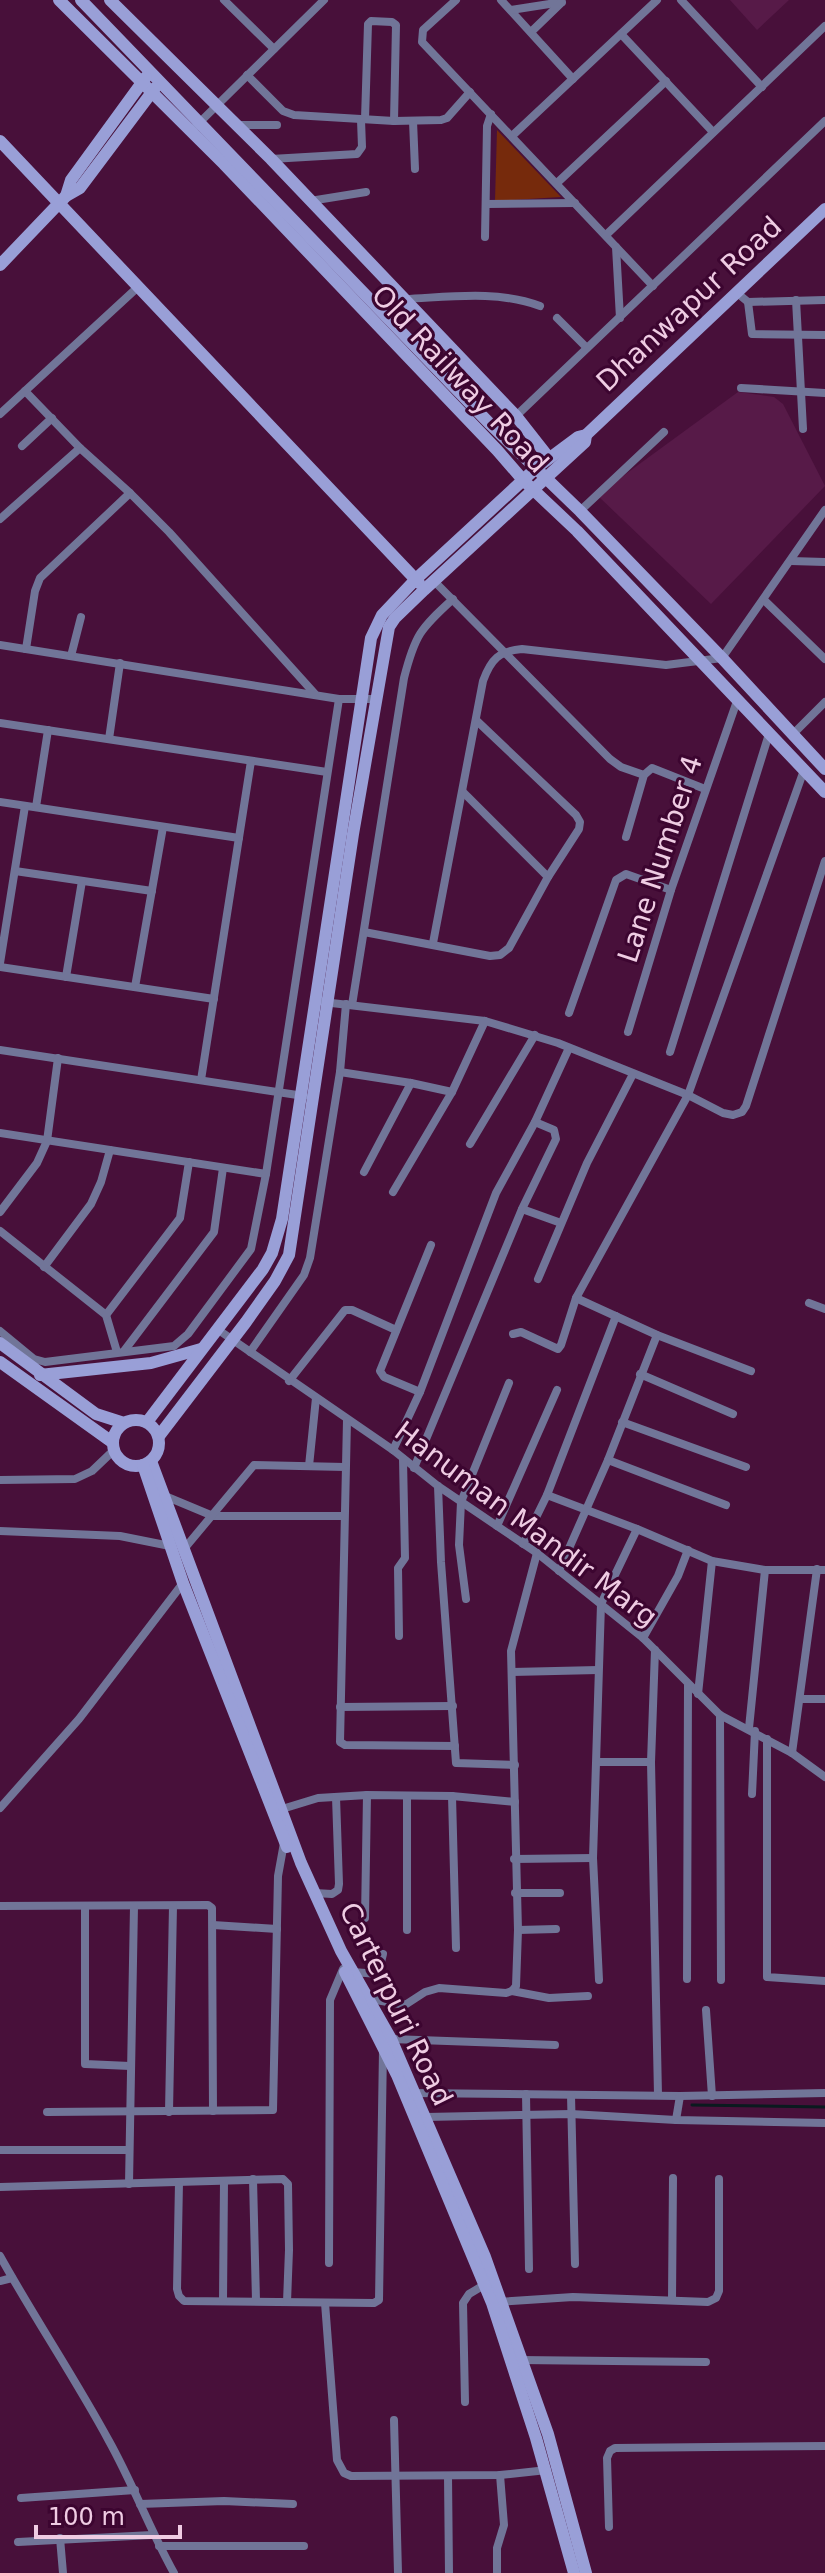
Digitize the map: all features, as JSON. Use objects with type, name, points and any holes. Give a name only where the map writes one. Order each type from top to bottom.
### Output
[{"type":"main road","name":"Old Railway Road","points":[[59,0],[151,82],[580,511],[825,769]]},
{"type":"main road","name":"Old Railway Road","points":[[81,0],[151,82]]},
{"type":"main road","points":[[110,0],[271,159],[519,420],[549,458]]},
{"type":"main road","points":[[0,265],[63,199],[80,188],[151,82]]},
{"type":"main road","name":"Old Railway Road","points":[[196,127],[523,480],[577,531],[825,792]]},
{"type":"main road","points":[[1,146],[63,199],[138,287],[424,583],[382,615],[375,628],[369,699],[307,1096],[289,1255],[275,1281],[159,1436]]},
{"type":"main road","name":"Dhanwapur Road","points":[[424,583],[523,480],[578,437],[586,435],[825,209]]},
{"type":"main road","points":[[507,440],[519,420]]},
{"type":"main road","name":"Dhanwapur Road","points":[[424,583],[533,490],[585,442],[586,435]]},
{"type":"main road","points":[[147,1422],[263,1269],[277,1239],[307,1096]]},
{"type":"main road","points":[[0,1343],[96,1414],[124,1423]]},
{"type":"main road","points":[[40,1375],[137,1365],[201,1349]]},
{"type":"main road","points":[[0,1362],[113,1446],[125,1464],[147,1463],[160,1446],[159,1436],[147,1422],[137,1419],[117,1429],[113,1446]]},
{"type":"main road","name":"Carterpuri Road","points":[[147,1463],[164,1496],[301,1863],[348,1971],[370,1999],[484,2285],[496,2302]]},
{"type":"main road","name":"Carterpuri Road","points":[[147,1463],[183,1583],[284,1841],[348,1971],[386,2038]]},
{"type":"main road","name":"Carterpuri Road","points":[[410,2093],[426,2117],[485,2257],[496,2302],[586,2573]]},
{"type":"main road","name":"Carterpuri Road","points":[[553,2472],[574,2573]]},
{"type":"street","points":[[224,0],[274,49]]},
{"type":"street","points":[[196,127],[324,0]]},
{"type":"street","points":[[456,0],[423,30],[421,38],[653,286]]},
{"type":"street","points":[[501,0],[573,79]]},
{"type":"street","points":[[512,136],[657,0]]},
{"type":"street","points":[[681,0],[762,87]]},
{"type":"street","points":[[511,10],[564,1]]},
{"type":"street","points":[[531,32],[564,1]]},
{"type":"street","points":[[271,159],[357,154],[362,147],[368,24],[371,21],[396,25],[394,121]]},
{"type":"street","points":[[606,235],[825,26]]},
{"type":"street","points":[[621,34],[713,132]]},
{"type":"street","points":[[247,75],[283,111],[294,115],[394,121],[447,118],[470,92]]},
{"type":"street","points":[[557,183],[666,81]]},
{"type":"street","points":[[485,237],[487,126],[491,114]]},
{"type":"street","points":[[413,121],[415,169]]},
{"type":"street","points":[[519,420],[587,348],[825,121]]},
{"type":"street","points":[[236,125],[277,125]]},
{"type":"street","points":[[310,201],[366,192]]},
{"type":"street","points":[[487,204],[575,203]]},
{"type":"street","points":[[616,246],[620,318]]},
{"type":"street","points":[[0,414],[138,287]]},
{"type":"street","points":[[736,292],[748,302],[825,300]]},
{"type":"street","points":[[404,299],[495,296],[540,306]]},
{"type":"street","points":[[796,300],[803,429]]},
{"type":"street","points":[[748,302],[752,334],[825,335]]},
{"type":"street","points":[[557,318],[587,348]]},
{"type":"street","points":[[741,388],[825,393]]},
{"type":"street","points":[[25,391],[80,448],[130,493],[315,694]]},
{"type":"street","points":[[22,446],[52,418]]},
{"type":"street","points":[[580,511],[664,432]]},
{"type":"street","points":[[0,519],[80,448]]},
{"type":"street","points":[[26,649],[40,578],[130,493]]},
{"type":"street","points":[[433,943],[487,671],[493,660],[505,650],[522,649],[666,665],[722,658],[825,510]]},
{"type":"street","points":[[814,528],[825,528]]},
{"type":"street","points":[[791,561],[825,562]]},
{"type":"street","points":[[424,583],[453,599],[610,759],[621,767],[644,775]]},
{"type":"street","points":[[250,1352],[307,1267],[404,678],[412,648],[425,624],[453,599]]},
{"type":"street","points":[[764,600],[825,659]]},
{"type":"street","points":[[71,656],[81,617]]},
{"type":"street","points":[[0,645],[339,699],[369,699]]},
{"type":"street","points":[[109,739],[120,663]]},
{"type":"street","points":[[0,1331],[34,1359],[45,1362],[59,1363],[174,1346],[188,1334],[251,1249],[266,1174],[339,699]]},
{"type":"street","name":"Lane Number 4","points":[[628,1032],[671,890],[737,701]]},
{"type":"street","points":[[792,735],[825,702]]},
{"type":"street","points":[[364,932],[490,956],[500,955],[509,948],[579,829],[580,822],[576,815],[477,721]]},
{"type":"street","points":[[0,723],[327,772]]},
{"type":"street","points":[[36,807],[48,730]]},
{"type":"street","points":[[670,1052],[769,734]]},
{"type":"street","points":[[201,1080],[251,761]]},
{"type":"street","points":[[626,837],[644,775],[652,768],[705,789]]},
{"type":"street","points":[[513,1334],[521,1332],[559,1348],[576,1298],[688,1095],[804,770]]},
{"type":"street","points":[[463,792],[548,877]]},
{"type":"street","points":[[0,802],[239,838]]},
{"type":"street","points":[[25,806],[0,965],[214,999]]},
{"type":"street","points":[[135,987],[163,827]]},
{"type":"street","points":[[321,1002],[485,1021],[535,1035],[733,1115],[742,1112],[746,1106],[825,861]]},
{"type":"street","points":[[15,871],[152,891]]},
{"type":"street","points":[[569,1013],[616,880],[626,874],[671,890]]},
{"type":"street","points":[[66,977],[82,881]]},
{"type":"street","points":[[393,1192],[452,1092],[485,1021]]},
{"type":"street","points":[[470,1144],[535,1035]]},
{"type":"street","points":[[393,1450],[420,1392],[496,1193],[535,1122],[569,1048]]},
{"type":"street","points":[[0,1050],[307,1096]]},
{"type":"street","points":[[0,1212],[37,1163],[47,1141],[58,1058]]},
{"type":"street","points":[[340,1072],[452,1092]]},
{"type":"street","points":[[538,1279],[587,1163],[633,1074]]},
{"type":"street","points":[[364,1172],[411,1083]]},
{"type":"street","points":[[414,1468],[522,1209],[557,1136],[554,1130],[535,1122]]},
{"type":"street","points":[[0,1133],[266,1174]]},
{"type":"street","points":[[44,1267],[91,1204],[110,1150]]},
{"type":"street","points":[[106,1315],[180,1218],[189,1162]]},
{"type":"street","points":[[120,1352],[214,1232],[223,1168]]},
{"type":"street","points":[[522,1209],[561,1223]]},
{"type":"street","points":[[0,1231],[106,1315],[120,1352]]},
{"type":"street","points":[[420,1392],[381,1374],[431,1245]]},
{"type":"street","points":[[576,1298],[657,1335],[751,1371]]},
{"type":"street","points":[[809,1303],[825,1309]]},
{"type":"street","points":[[289,1381],[345,1310],[352,1310],[396,1330]]},
{"type":"street","points":[[523,1544],[547,1495],[616,1316]]},
{"type":"street","name":"Hanuman Mandir Marg","points":[[217,1329],[537,1553],[643,1638],[720,1715],[792,1753],[825,1777]]},
{"type":"street","points":[[559,1571],[608,1460],[657,1335]]},
{"type":"street","points":[[640,1374],[733,1414]]},
{"type":"street","points":[[466,1599],[459,1545],[461,1502],[509,1383]]},
{"type":"street","points":[[497,1526],[557,1390]]},
{"type":"street","points":[[309,1466],[316,1398]]},
{"type":"street","points":[[347,1420],[340,1742],[345,1745],[455,1746]]},
{"type":"street","points":[[622,1422],[746,1467]]},
{"type":"street","points":[[0,1480],[75,1479],[92,1471],[113,1446]]},
{"type":"street","points":[[399,1636],[398,1568],[405,1558],[403,1459]]},
{"type":"street","points":[[608,1460],[726,1505]]},
{"type":"street","points":[[184,1549],[254,1465],[345,1467]]},
{"type":"street","points":[[438,1486],[456,1763],[515,1765]]},
{"type":"street","points":[[547,1495],[712,1561],[765,1570],[821,1569],[792,1753]]},
{"type":"street","points":[[164,1496],[213,1516],[344,1516]]},
{"type":"street","points":[[599,1980],[593,1858],[601,1604],[637,1529]]},
{"type":"street","points":[[0,1531],[120,1536],[170,1546]]},
{"type":"street","points":[[643,1638],[678,1576],[688,1550]]},
{"type":"street","points":[[512,1991],[517,1978],[518,1930],[511,1651],[537,1553]]},
{"type":"street","points":[[698,1694],[712,1561]]},
{"type":"street","points":[[752,1794],[752,1730],[765,1570]]},
{"type":"street","points":[[0,1808],[79,1719],[183,1583]]},
{"type":"street","points":[[655,1650],[651,1762],[658,2095]]},
{"type":"street","points":[[512,1672],[598,1670]]},
{"type":"street","points":[[687,1979],[688,1685]]},
{"type":"street","points":[[800,1699],[825,1699]]},
{"type":"street","points":[[340,1707],[453,1706]]},
{"type":"street","points":[[720,1715],[721,1980]]},
{"type":"street","points":[[767,1739],[767,1977],[825,1981]]},
{"type":"street","points":[[597,1762],[651,1762]]},
{"type":"street","points":[[282,1809],[318,1798],[367,1795],[452,1796],[515,1802]]},
{"type":"street","points":[[365,1918],[367,1795]]},
{"type":"street","points":[[407,1796],[407,1930]]},
{"type":"street","points":[[452,1796],[456,1948]]},
{"type":"street","points":[[315,1893],[332,1894],[338,1890],[336,1797]]},
{"type":"street","points":[[47,2112],[271,2112],[274,2109],[278,1876],[284,1841]]},
{"type":"street","points":[[514,1859],[593,1858]]},
{"type":"street","points":[[515,1893],[560,1893]]},
{"type":"street","points":[[0,1906],[208,1905],[213,1912],[213,2111]]},
{"type":"street","points":[[85,1906],[85,2064],[130,2066]]},
{"type":"street","points":[[129,2184],[134,1906]]},
{"type":"street","points":[[169,2112],[173,1906]]},
{"type":"street","points":[[213,1925],[277,1929]]},
{"type":"street","points":[[518,1930],[556,1929]]},
{"type":"street","points":[[329,2263],[330,2000],[348,1971],[378,1974],[383,1954]]},
{"type":"street","points":[[370,1999],[405,2005],[439,1988],[499,1993],[512,1991],[549,1998],[588,1996]]},
{"type":"street","points":[[706,2010],[712,2096]]},
{"type":"street","points":[[179,2182],[179,2296],[189,2302],[374,2303],[380,2296],[386,2038],[555,2045]]},
{"type":"street","points":[[410,2093],[712,2096],[825,2093]]},
{"type":"street","points":[[526,2094],[529,2269]]},
{"type":"street","points":[[571,2095],[575,2264]]},
{"type":"street","points":[[676,2120],[680,2096]]},
{"type":"street","points":[[426,2117],[571,2114],[825,2123]]},
{"type":"street","points":[[0,2150],[129,2150]]},
{"type":"street","points":[[672,2299],[673,2178]]},
{"type":"street","points":[[253,2179],[256,2301]]},
{"type":"street","points":[[0,2187],[283,2179],[288,2184],[287,2302]]},
{"type":"street","points":[[496,2302],[573,2297],[708,2302],[716,2298],[719,2291],[719,2179]]},
{"type":"street","points":[[223,2301],[224,2181]]},
{"type":"street","points":[[0,2256],[88,2404],[135,2490],[152,2535],[174,2573]]},
{"type":"street","points":[[0,2281],[12,2278]]},
{"type":"street","points":[[465,2402],[463,2303],[469,2294],[484,2285]]},
{"type":"street","points":[[325,2303],[339,2467],[351,2476],[553,2472]]},
{"type":"street","points":[[516,2360],[706,2362]]},
{"type":"street","points":[[394,2420],[398,2573]]},
{"type":"street","points":[[609,2527],[607,2458],[615,2448],[825,2446]]},
{"type":"street","points":[[497,2573],[497,2548],[504,2525],[500,2475]]},
{"type":"street","points":[[448,2476],[449,2573]]},
{"type":"street","points":[[21,2498],[135,2490]]},
{"type":"street","points":[[140,2504],[224,2501],[293,2504]]},
{"type":"street","points":[[18,2542],[152,2535]]},
{"type":"street","points":[[60,2538],[63,2573]]},
{"type":"street","points":[[159,2546],[304,2546]]},
{"type":"shaded area","points":[[730,0],[789,0],[757,30]]},
{"type":"shaded area","points":[[497,130],[561,197],[495,201]]},
{"type":"shaded area","points":[[738,392],[774,397],[783,404],[825,486],[711,604],[597,495]]},
{"type":"waterway","points":[[692,2105],[825,2107]]}]
